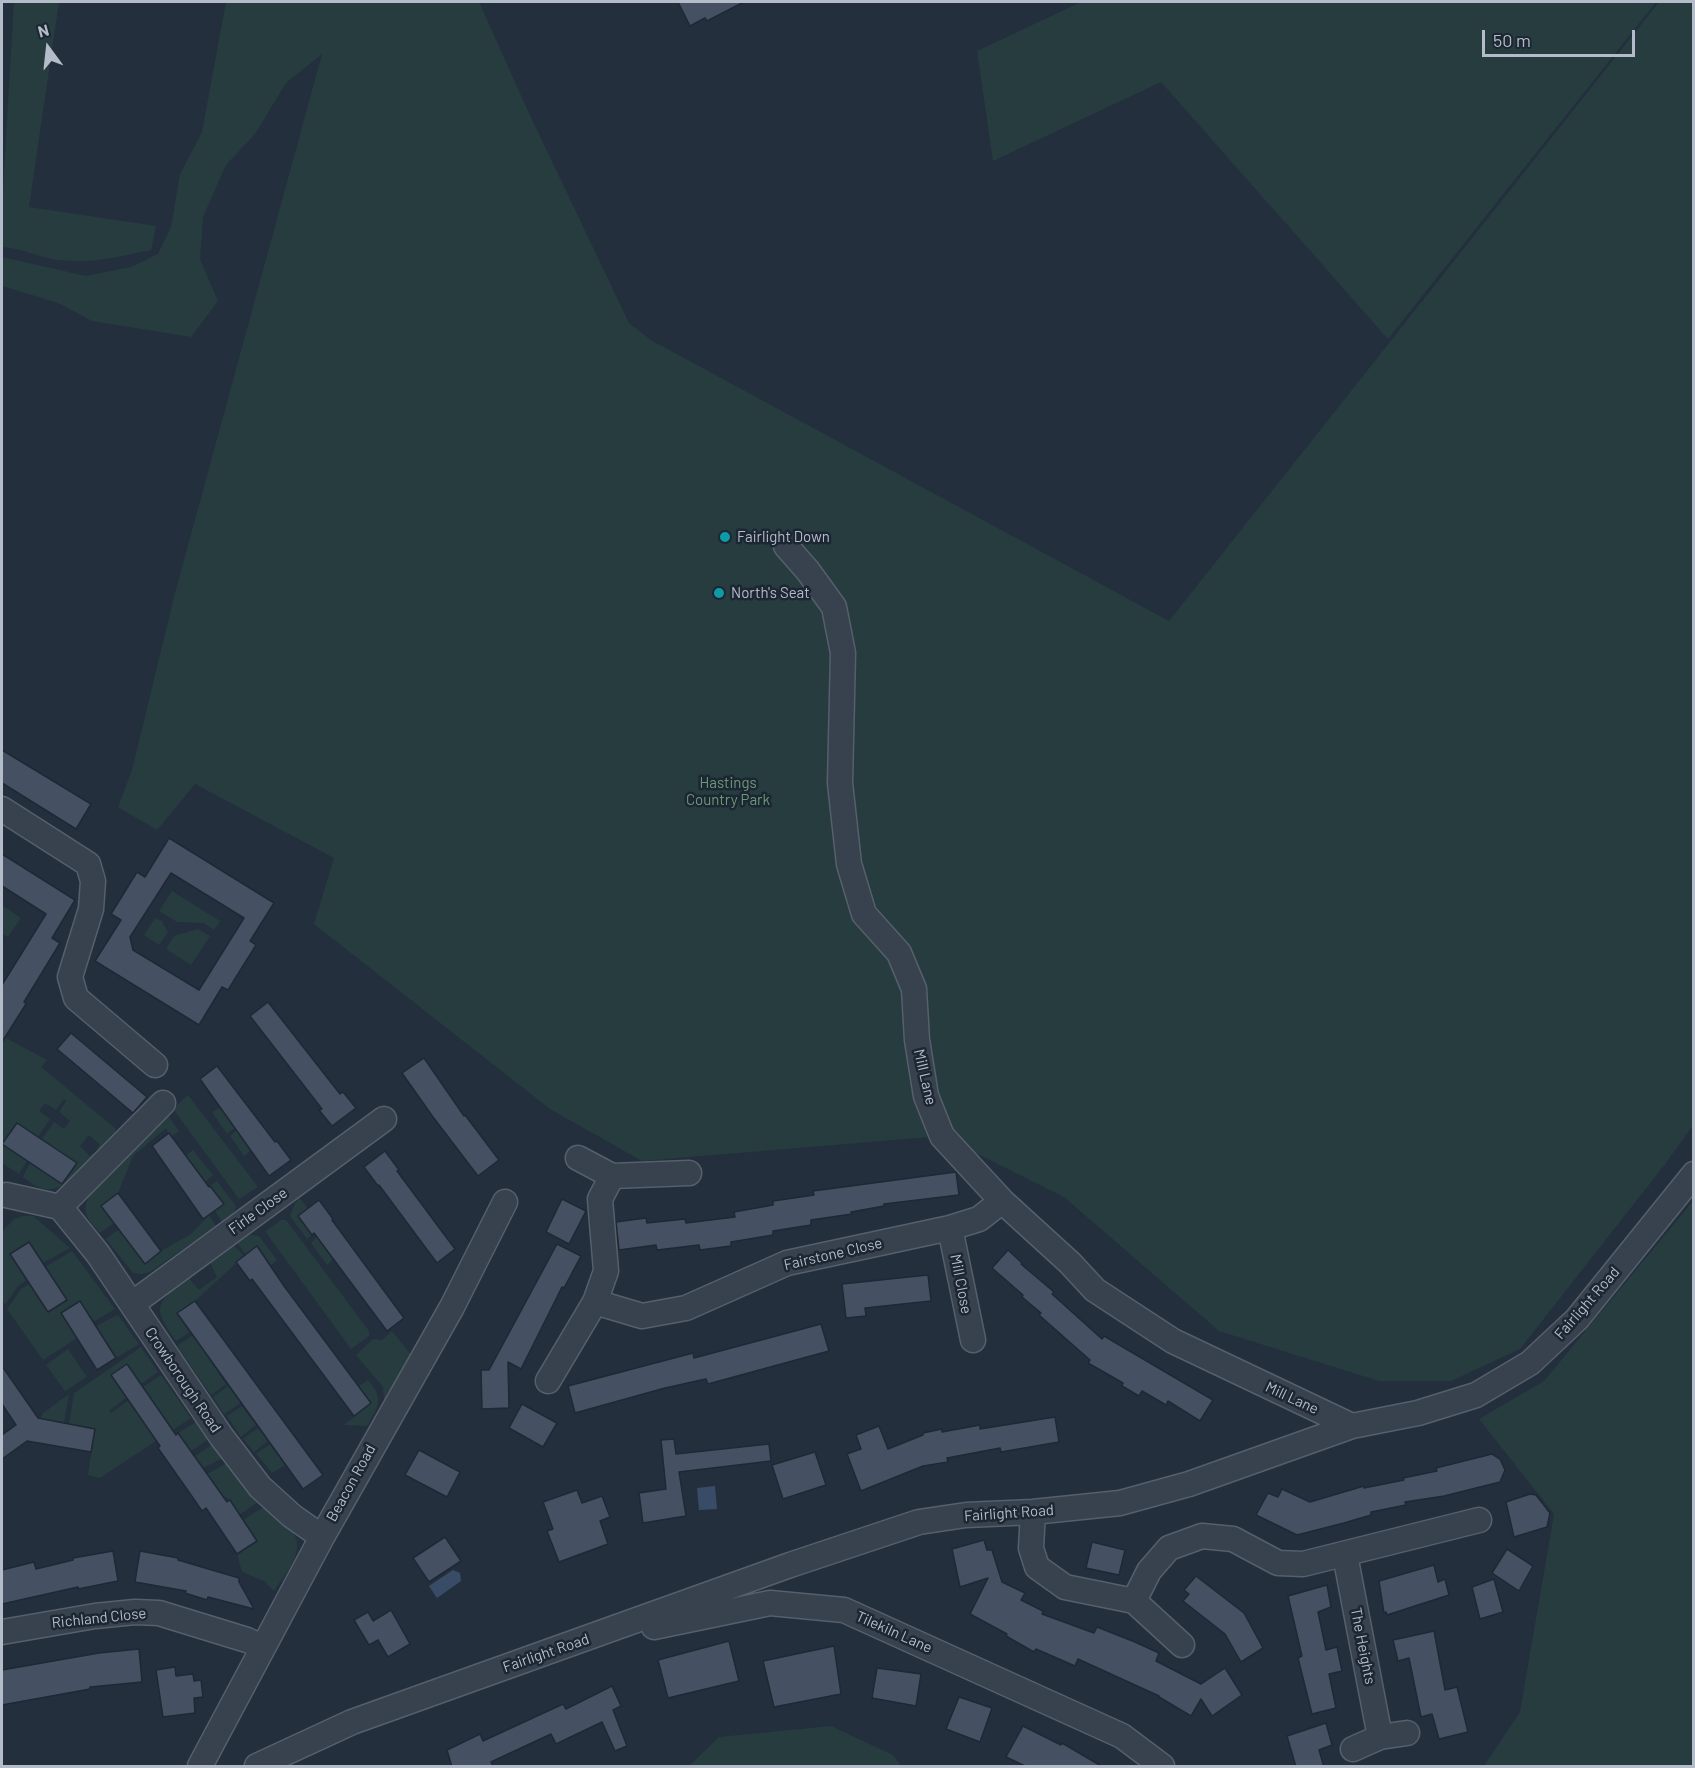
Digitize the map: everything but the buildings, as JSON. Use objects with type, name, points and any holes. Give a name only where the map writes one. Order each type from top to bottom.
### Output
[{"type":"street","name":"Mill Lane","points":[[786,546],[808,571],[834,607],[843,653],[840,783],[849,864],[864,914],[899,953],[914,989],[917,1040],[926,1096],[942,1136],[1002,1201],[1070,1263],[1095,1290],[1173,1341],[1352,1426]]},
{"type":"street","points":[[2,809],[88,864],[93,881],[91,909],[70,976],[76,998],[155,1065]]},
{"type":"street","points":[[3,1194],[60,1207],[164,1103]]},
{"type":"street","name":"Firle Close","points":[[132,1304],[384,1119]]},
{"type":"street","points":[[578,1158],[612,1176],[689,1173]]},
{"type":"street","name":"Fairlight Road","points":[[257,1767],[352,1722],[790,1565],[919,1522],[966,1515],[1033,1512],[1120,1503],[1189,1484],[1352,1426],[1418,1413],[1476,1395],[1530,1363],[1577,1319],[1694,1174]]},
{"type":"street","points":[[548,1381],[596,1302],[606,1271],[600,1198],[612,1176]]},
{"type":"street","name":"Fairstone Close","points":[[596,1302],[642,1316],[686,1308],[787,1263],[950,1228],[980,1219],[1002,1201]]},
{"type":"street","name":"Beacon Road","points":[[200,1767],[322,1537],[452,1307],[505,1202]]},
{"type":"street","name":"Crowborough Road","points":[[60,1207],[98,1254],[221,1436],[260,1487],[292,1516],[322,1537]]},
{"type":"street","name":"Mill Close","points":[[950,1228],[973,1340]]},
{"type":"street","points":[[1033,1512],[1031,1548],[1037,1567],[1065,1587],[1134,1601],[1182,1645]]},
{"type":"street","points":[[1134,1601],[1149,1571],[1169,1548],[1202,1536],[1233,1539],[1278,1563],[1303,1564],[1479,1520]]},
{"type":"street","name":"The Heights","points":[[1345,1554],[1380,1737]]},
{"type":"street","name":"Tilekiln Lane","points":[[601,1633],[646,1629],[770,1602],[844,1610],[1122,1736],[1162,1767]]},
{"type":"street","name":"Richland Close","points":[[2,1632],[95,1616],[135,1612],[159,1613],[263,1647]]},
{"type":"street","points":[[1353,1749],[1380,1737],[1407,1733]]},
{"type":"green space","points":[[14,2],[59,2],[29,207],[156,226],[151,250],[104,259],[70,261],[50,259],[2,247],[2,204]]},
{"type":"green space","name":"Hastings Country Park","points":[[226,2],[479,2],[629,323],[651,340],[1169,621],[1659,2],[1693,2],[1693,1125],[1666,1163],[1520,1349],[1451,1381],[1379,1381],[1219,1331],[1064,1197],[942,1136],[642,1161],[550,1109],[314,924],[334,858],[195,784],[157,830],[118,807],[132,770],[175,593],[322,54],[286,83],[255,134],[226,165],[203,217],[200,259],[218,301],[191,337],[92,321],[58,303],[2,286],[2,257],[86,276],[131,267],[158,254],[171,227],[180,174],[202,132]]},
{"type":"green space","points":[[1081,2],[1656,2],[1388,339],[1161,82],[993,161],[977,51]]},
{"type":"green space","points":[[172,891],[220,921],[214,930],[204,923],[177,922],[159,911]]},
{"type":"green space","points":[[2,905],[21,918],[8,937],[2,933]]},
{"type":"green space","points":[[155,918],[162,921],[168,932],[159,945],[144,935]]},
{"type":"green space","points":[[198,929],[210,936],[191,965],[166,949],[174,936]]},
{"type":"green space","points":[[2,1036],[47,1060],[41,1067],[115,1128],[116,1133],[100,1152],[97,1148],[100,1145],[89,1135],[80,1146],[90,1156],[93,1153],[97,1156],[78,1175],[63,1185],[46,1189],[36,1186],[23,1177],[30,1163],[62,1184],[76,1163],[42,1139],[54,1122],[64,1129],[70,1121],[59,1112],[66,1101],[64,1099],[56,1110],[45,1103],[39,1111],[50,1119],[38,1137],[17,1123],[3,1144],[27,1161],[19,1174],[2,1163]]},
{"type":"green space","points":[[188,1095],[258,1187],[239,1199],[173,1109]]},
{"type":"green space","points":[[221,1107],[236,1127],[227,1134],[212,1112]]},
{"type":"green space","points":[[167,1114],[179,1131],[171,1137],[166,1128],[133,1156],[118,1193],[114,1223],[100,1233],[86,1213],[88,1198]]},
{"type":"green space","points":[[238,1129],[252,1149],[244,1156],[230,1136]]},
{"type":"green space","points":[[193,1150],[213,1175],[205,1182],[185,1156]]},
{"type":"green space","points":[[217,1181],[236,1206],[233,1215],[222,1222],[215,1211],[223,1205],[210,1186]]},
{"type":"green space","points":[[300,1198],[308,1209],[298,1216],[312,1235],[307,1239],[290,1216],[295,1203]]},
{"type":"green space","points":[[1693,1201],[1693,1766],[1484,1766],[1520,1712],[1554,1514],[1479,1419],[1544,1381]]},
{"type":"green space","points":[[209,1215],[216,1226],[150,1272],[133,1273],[106,1239],[119,1229],[145,1263],[191,1234]]},
{"type":"green space","points":[[33,1216],[70,1248],[43,1263],[29,1242],[10,1254],[27,1280],[18,1286],[5,1305],[2,1300],[2,1232],[14,1219]]},
{"type":"green space","points":[[281,1220],[286,1220],[369,1331],[369,1336],[351,1349],[267,1234],[266,1231]]},
{"type":"green space","points":[[250,1235],[259,1236],[277,1260],[271,1265],[257,1246],[246,1255],[237,1243]]},
{"type":"green space","points":[[317,1237],[333,1259],[327,1265],[311,1243]]},
{"type":"green space","points":[[234,1245],[244,1256],[195,1301],[177,1313],[190,1332],[176,1341],[160,1312],[164,1300],[188,1277],[199,1290],[217,1277],[210,1263]]},
{"type":"green space","points":[[72,1251],[115,1309],[93,1322],[77,1338],[43,1360],[7,1309],[21,1289],[29,1284],[48,1312],[67,1300],[45,1267]]},
{"type":"green space","points":[[118,1315],[139,1344],[116,1358],[96,1326]]},
{"type":"green space","points":[[392,1331],[413,1357],[384,1400],[383,1387],[356,1355],[373,1339],[382,1340]]},
{"type":"green space","points":[[193,1335],[226,1384],[211,1395],[177,1346]]},
{"type":"green space","points":[[141,1347],[158,1372],[141,1384],[127,1364],[112,1374],[127,1397],[109,1411],[111,1413],[129,1400],[164,1418],[143,1387],[161,1375],[191,1418],[100,1478],[88,1475],[95,1429],[69,1424],[74,1393]]},
{"type":"green space","points":[[68,1349],[87,1377],[65,1391],[46,1365]]},
{"type":"green space","points":[[368,1380],[377,1393],[377,1408],[367,1426],[344,1425],[371,1403],[359,1386]]},
{"type":"green space","points":[[228,1386],[241,1403],[224,1414],[213,1397]]},
{"type":"green space","points":[[69,1394],[64,1423],[40,1419],[43,1413]]},
{"type":"green space","points":[[242,1406],[256,1425],[241,1437],[227,1416]]},
{"type":"green space","points":[[196,1422],[209,1439],[191,1451],[178,1433]]},
{"type":"green space","points":[[258,1428],[268,1441],[254,1452],[243,1439]]},
{"type":"green space","points":[[213,1444],[223,1458],[203,1468],[195,1456]]},
{"type":"green space","points":[[270,1444],[285,1465],[272,1473],[256,1454]]},
{"type":"green space","points":[[227,1463],[261,1500],[239,1515],[230,1500],[223,1496],[207,1474]]},
{"type":"green space","points":[[265,1506],[289,1528],[297,1543],[295,1558],[274,1591],[264,1581],[242,1572],[237,1554],[257,1541],[243,1520]]},
{"type":"green space","points":[[831,1726],[893,1755],[901,1766],[689,1766],[719,1737]]},
{"type":"water","points":[[715,1486],[717,1509],[699,1510],[697,1488]]},
{"type":"water","points":[[453,1570],[460,1573],[461,1581],[437,1598],[429,1586]]},
{"type":"place","name":"Fairlight Down","points":[[725,537]]},
{"type":"place","name":"North's Seat","points":[[719,593]]}]
